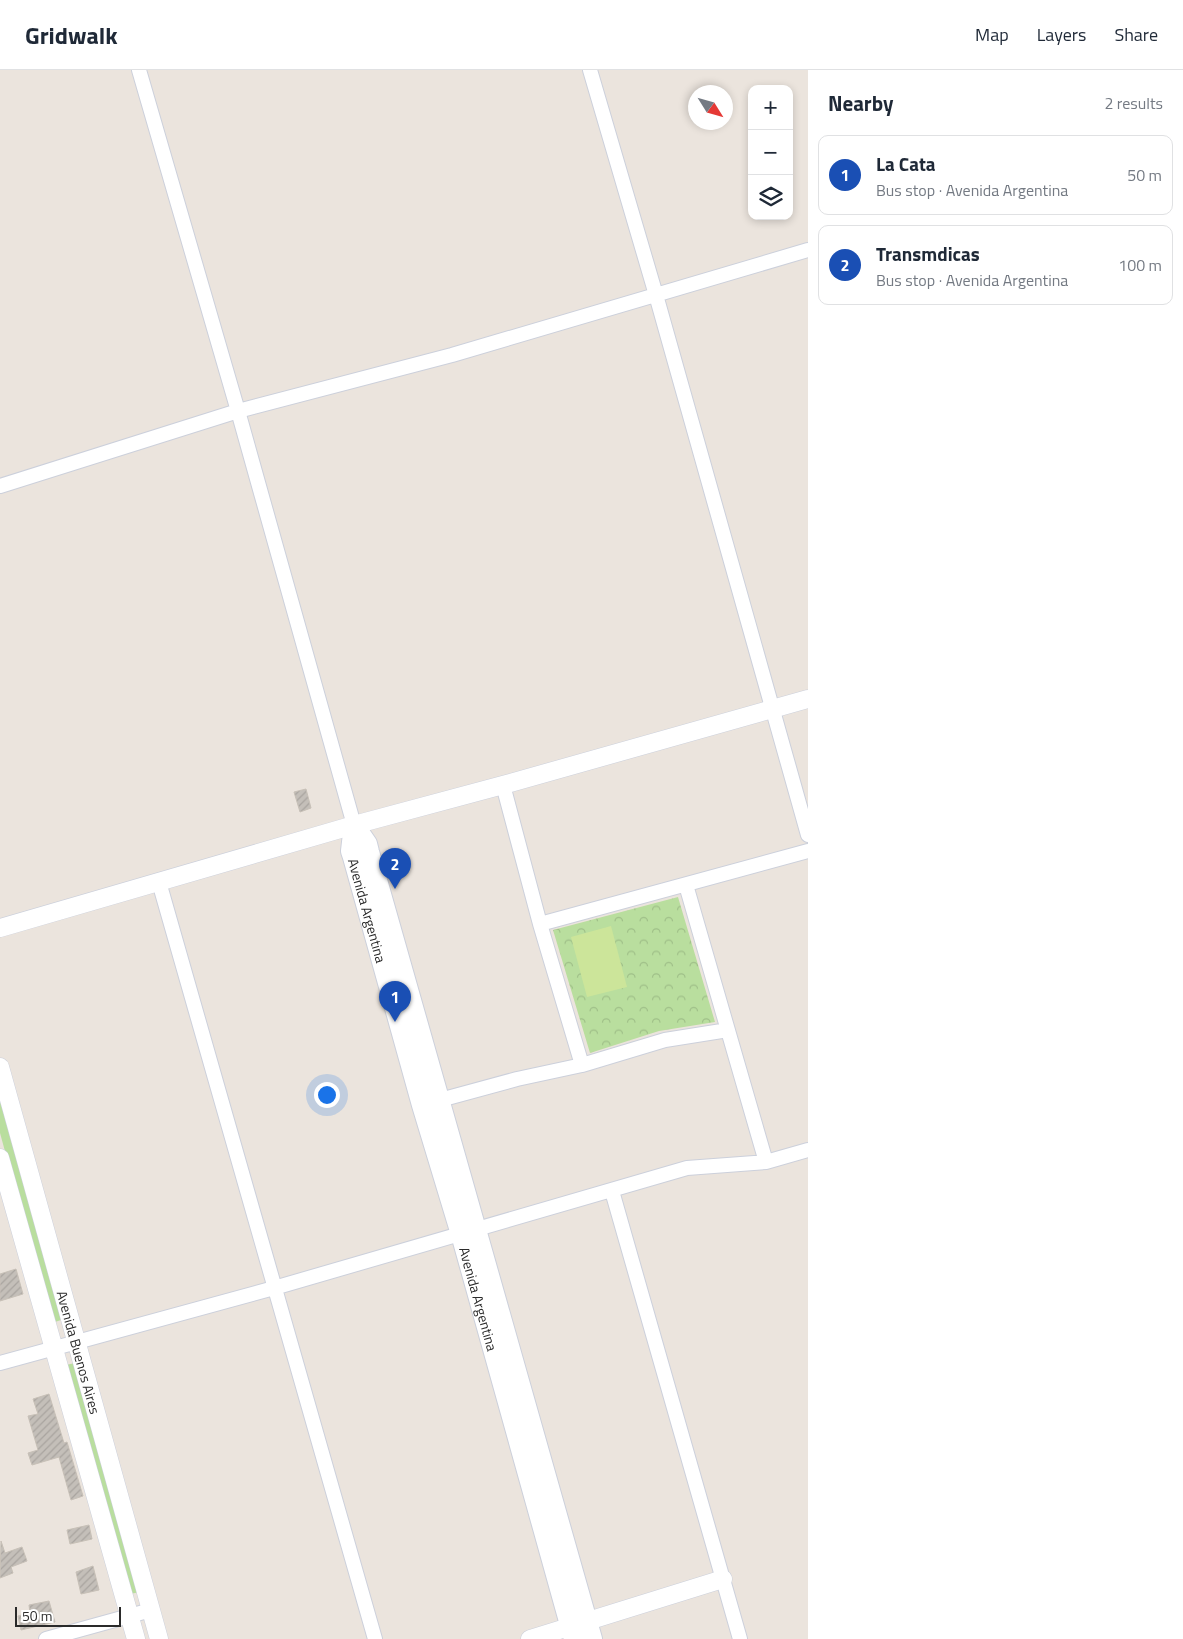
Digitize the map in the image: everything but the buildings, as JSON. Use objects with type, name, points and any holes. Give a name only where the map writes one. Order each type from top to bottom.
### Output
[{"type":"main road","name":"Avenida Argentina","points":[[354,825],[367,844],[440,1100],[469,1232],[581,1631]]},
{"type":"main road","name":"Avenida Argentina","points":[[354,825],[351,851],[422,1105],[469,1232]]},
{"type":"street","points":[[139,70],[238,411],[354,825]]},
{"type":"street","points":[[590,70],[656,295],[808,836]]},
{"type":"street","points":[[0,486],[238,411],[452,355],[808,250]]},
{"type":"street","points":[[0,928],[354,825],[808,698]]},
{"type":"street","points":[[502,785],[540,924],[582,1065]]},
{"type":"street","points":[[540,924],[808,851]]},
{"type":"street","points":[[160,882],[375,1639]]},
{"type":"street","points":[[686,885],[766,1162]]},
{"type":"street","points":[[440,1100],[517,1079],[582,1065],[665,1040],[728,1030]]},
{"type":"street","name":"Avenida Buenos Aires","points":[[1,1072],[159,1639]]},
{"type":"street","points":[[0,1363],[274,1288],[688,1168],[766,1162],[808,1150]]},
{"type":"street","name":"Avenida Buenos Aires","points":[[0,1158],[136,1639]]},
{"type":"street","points":[[612,1191],[740,1639]]},
{"type":"street","points":[[530,1639],[581,1631],[723,1579]]},
{"type":"street","points":[[46,1639],[151,1610]]},
{"type":"green space","points":[[678,897],[715,1022],[659,1031],[590,1053],[553,930]]},
{"type":"green space","points":[[611,926],[627,987],[587,997],[571,937]]},
{"type":"green space","points":[[0,1098],[61,1320],[52,1323],[0,1133]]},
{"type":"green space","points":[[75,1363],[140,1592],[130,1594],[66,1365]]},
{"type":"place","name":"Transmdicas","points":[[395,889]]},
{"type":"place","name":"La Cata","points":[[395,1022]]}]
